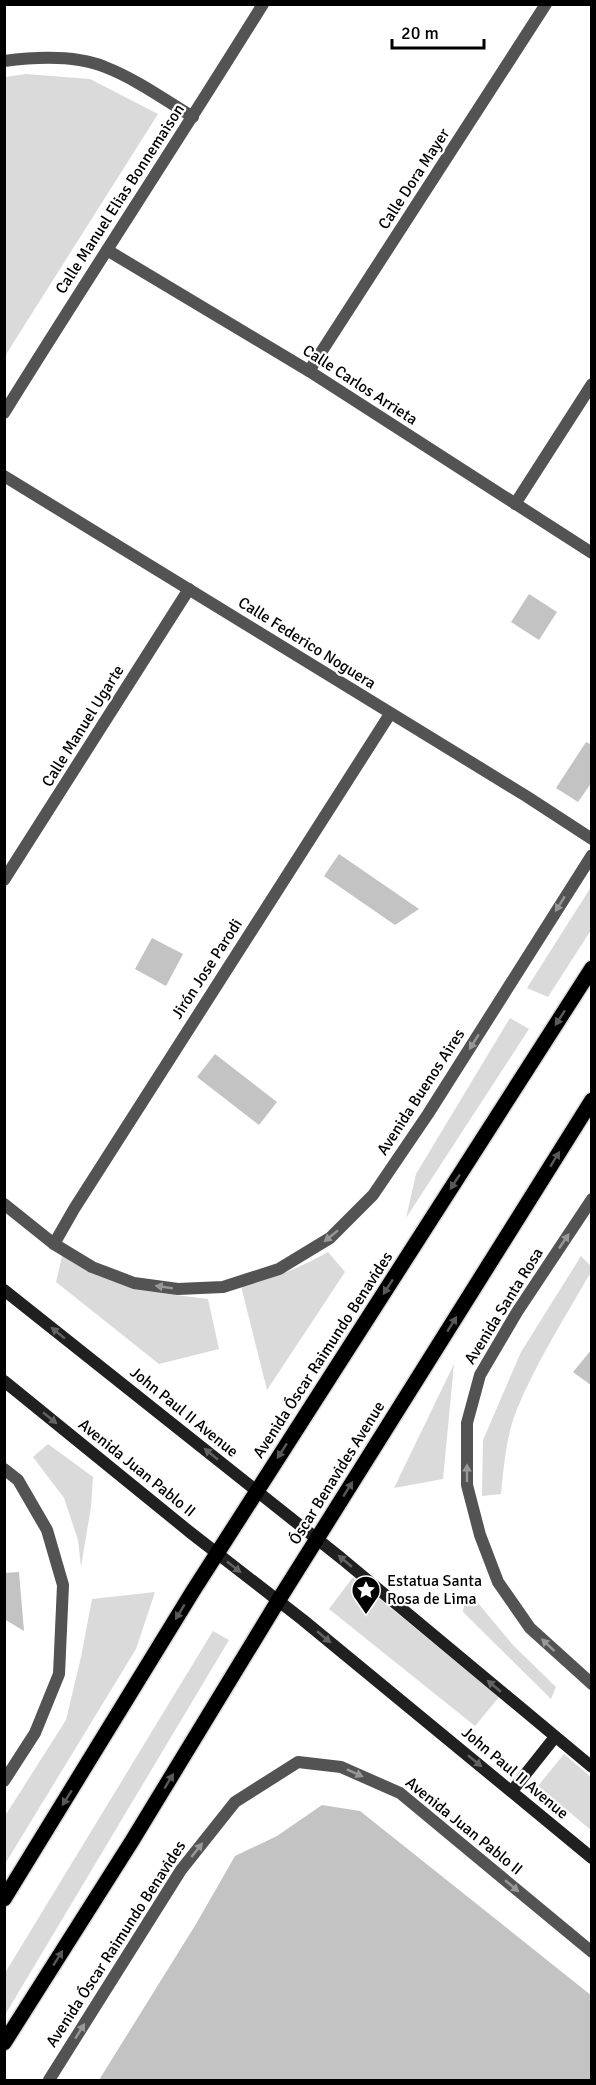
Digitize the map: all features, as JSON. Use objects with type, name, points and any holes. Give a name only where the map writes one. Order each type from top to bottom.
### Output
[{"type":"main road","name":"Avenida Óscar Raimundo Benavides","points":[[256,1491],[591,968]]},
{"type":"main road","name":"Óscar Benavides Avenue","points":[[4,2043],[132,1841],[278,1601],[591,1100]]},
{"type":"main road","name":"John Paul II Avenue","points":[[4,1290],[317,1539],[591,1767]]},
{"type":"main road","name":"Avenida Juan Pablo II","points":[[4,1381],[278,1601]]},
{"type":"main road","points":[[4,1899],[256,1491]]},
{"type":"main road","name":"John Paul II Avenue","points":[[278,1601],[591,1858]]},
{"type":"main road","points":[[512,1791],[555,1737]]},
{"type":"street","name":"Calle Manuel Elias Bonnemaison","points":[[4,413],[263,4]]},
{"type":"street","name":"Calle Dora Mayer","points":[[309,371],[546,4]]},
{"type":"street","points":[[4,61],[25,58],[64,58],[104,66],[193,117]]},
{"type":"street","name":"Calle Carlos Arrieta","points":[[107,250],[309,371],[591,553]]},
{"type":"street","points":[[515,504],[591,384]]},
{"type":"street","name":"Calle Federico Noguera","points":[[4,476],[526,796],[591,839]]},
{"type":"street","name":"Calle Manuel Ugarte","points":[[4,880],[189,589]]},
{"type":"street","name":"Jirón Jose Parodi","points":[[54,1244],[74,1209],[390,714]]},
{"type":"street","name":"Avenida Buenos Aires","points":[[54,1244],[92,1267],[134,1283],[178,1289],[223,1287],[279,1269],[330,1238],[373,1195],[428,1114],[591,855]]},
{"type":"street","name":"Avenida Santa Rosa","points":[[591,1199],[517,1312],[480,1375],[466,1423],[467,1485],[480,1535],[498,1582],[530,1628],[591,1684]]},
{"type":"street","points":[[4,1204],[54,1244]]},
{"type":"street","points":[[4,1469],[18,1480],[47,1530],[63,1585],[58,1674],[35,1733],[4,1781]]},
{"type":"street","name":"Avenida Juan Pablo II","points":[[298,1762],[341,1767],[400,1793],[591,1952]]},
{"type":"street","name":"Avenida Óscar Raimundo Benavides","points":[[49,2080],[188,1862],[235,1802],[298,1762]]},
{"type":"shaded area","points":[[26,74],[90,79],[158,114],[5,356],[5,77]]},
{"type":"shaded area","points":[[591,887],[591,930],[548,997],[527,988]]},
{"type":"shaded area","points":[[510,1018],[529,1029],[406,1218],[416,1174]]},
{"type":"shaded area","points":[[63,1252],[176,1295],[208,1299],[219,1349],[159,1364],[56,1282]]},
{"type":"shaded area","points":[[328,1252],[345,1272],[267,1390],[240,1282],[264,1279],[286,1272]]},
{"type":"shaded area","points":[[581,1256],[591,1266],[591,1272],[542,1356],[517,1409],[508,1440],[501,1494],[482,1496],[483,1440],[521,1352]]},
{"type":"shaded area","points":[[454,1364],[443,1479],[394,1488]]},
{"type":"shaded area","points":[[48,1444],[93,1477],[91,1507],[81,1567],[78,1540],[64,1498],[33,1457]]},
{"type":"shaded area","points":[[353,1577],[499,1697],[475,1726],[329,1609]]},
{"type":"shaded area","points":[[155,1592],[136,1649],[5,1864],[5,1816],[66,1720],[92,1599]]},
{"type":"shaded area","points":[[465,1598],[478,1603],[513,1645],[556,1687],[551,1699],[463,1612]]},
{"type":"shaded area","points":[[213,1631],[229,1640],[5,2015],[5,1973]]},
{"type":"shaded area","points":[[564,1754],[591,1777],[591,1830],[538,1786]]},
{"type":"building","points":[[529,594],[557,612],[539,640],[511,622]]},
{"type":"building","points":[[586,742],[592,745],[592,782],[578,802],[556,788]]},
{"type":"building","points":[[339,854],[419,909],[395,925],[324,876]]},
{"type":"building","points":[[152,938],[183,954],[166,986],[135,969]]},
{"type":"building","points":[[215,1054],[277,1102],[259,1125],[197,1077]]},
{"type":"building","points":[[592,1349],[592,1386],[573,1372]]},
{"type":"building","points":[[19,1572],[24,1631],[4,1619],[4,1573]]},
{"type":"building","points":[[322,1805],[360,1811],[592,1996],[592,2080],[99,2080],[196,1924],[235,1856],[277,1836]]},
{"type":"place","name":"Estatua Santa Rosa de Lima","points":[[366,1616]]}]
